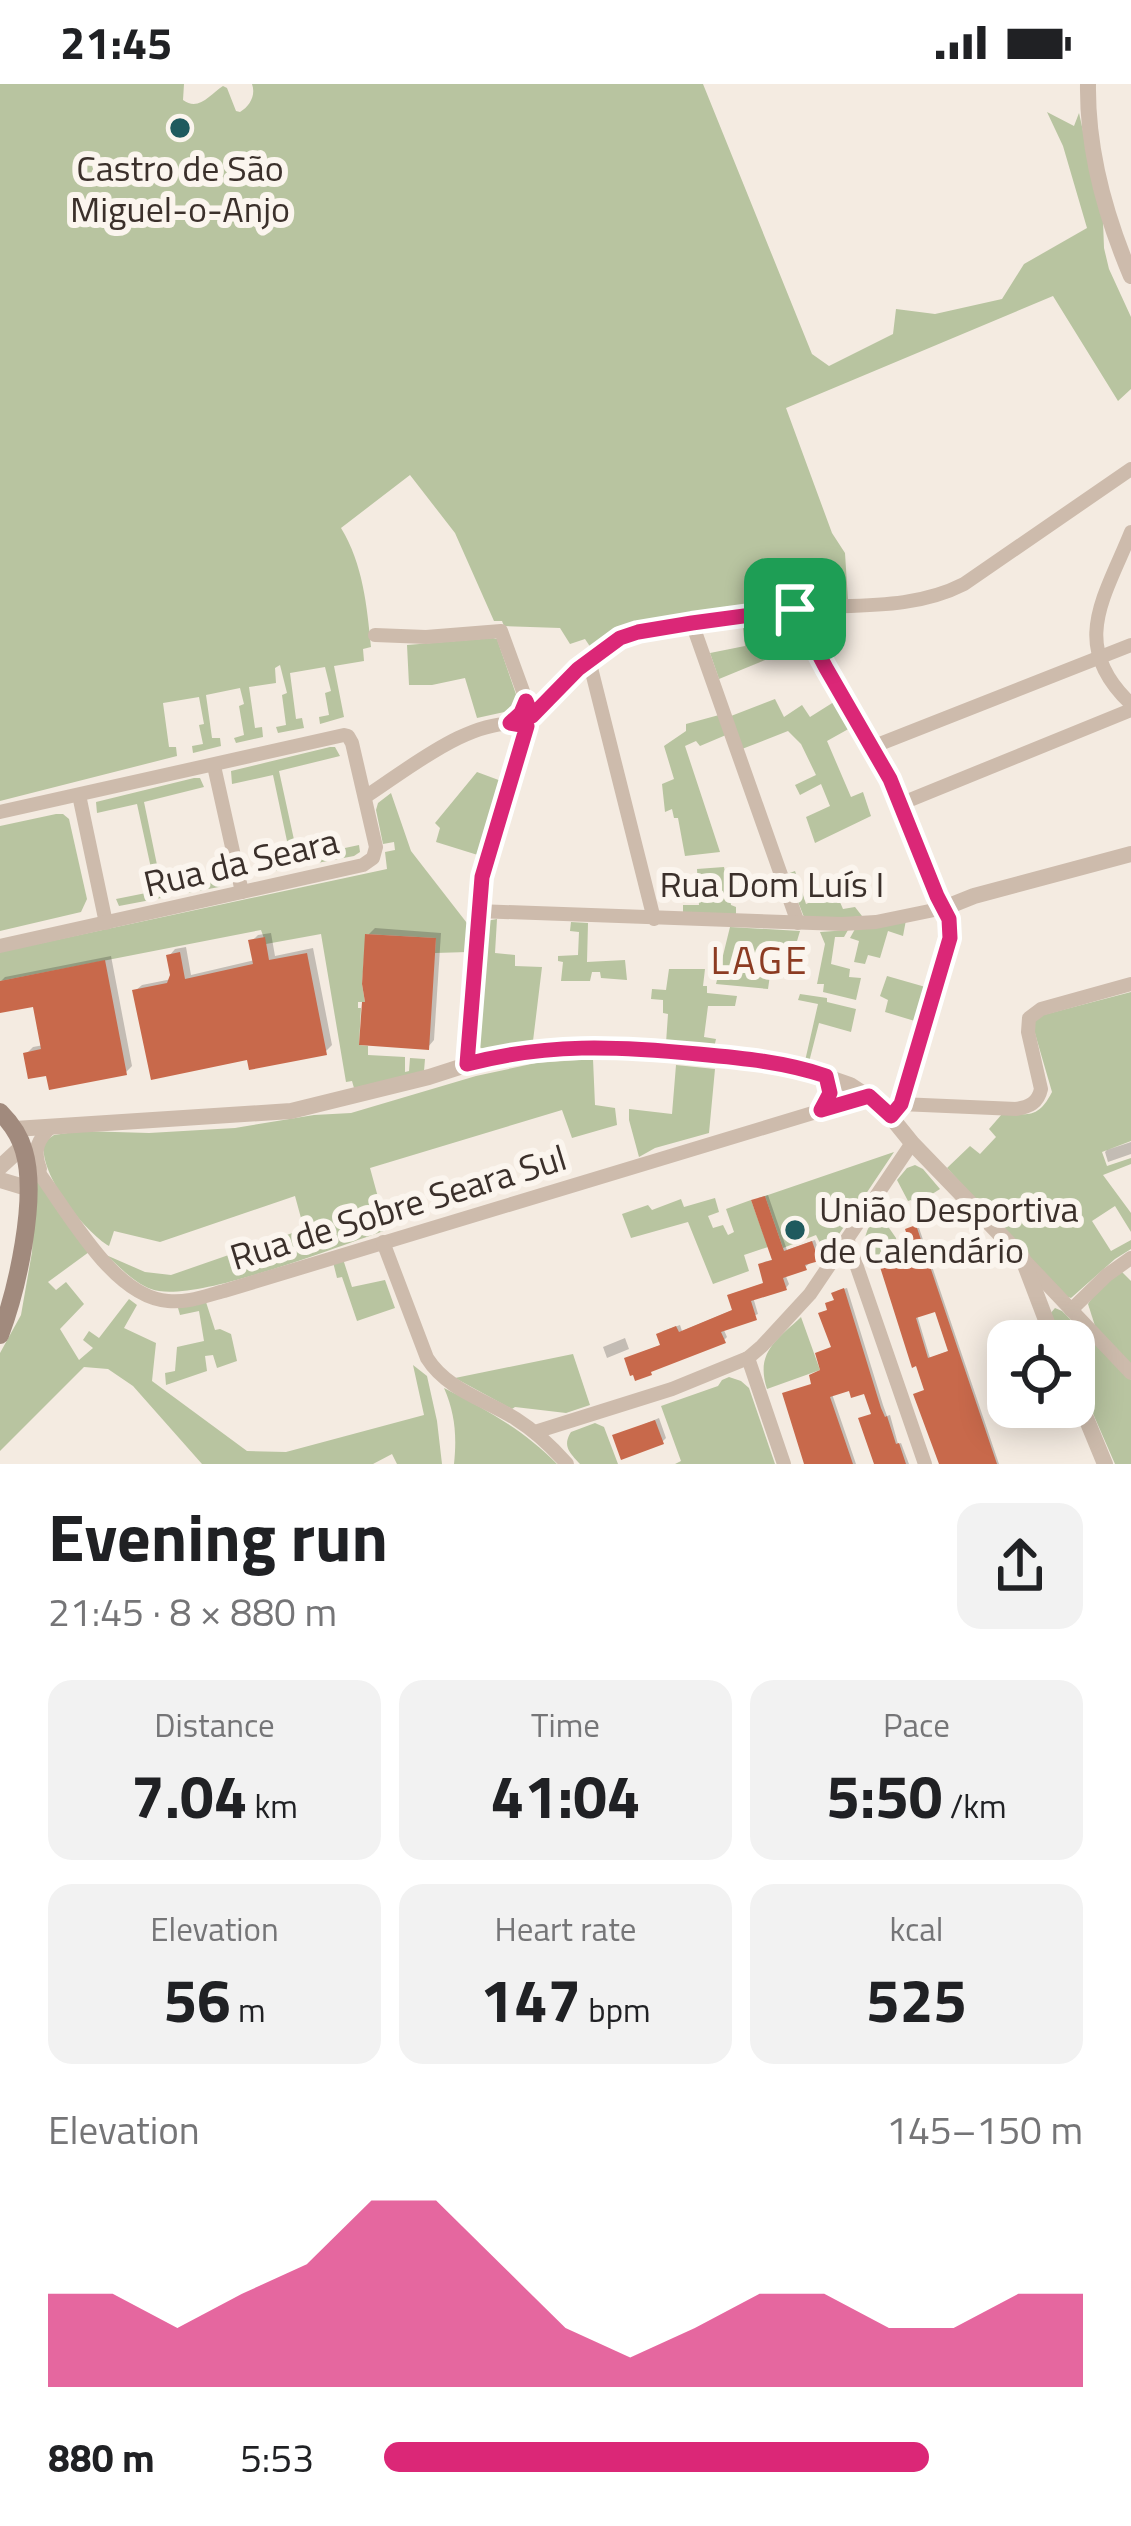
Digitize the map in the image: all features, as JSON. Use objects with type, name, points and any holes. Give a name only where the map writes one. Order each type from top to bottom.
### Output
[{"type":"main road","points":[[0,1112],[21,1143],[35,1181],[12,1302],[0,1335]]},
{"type":"street","points":[[1088,84],[1096,167],[1114,237],[1131,276]]},
{"type":"street","points":[[364,797],[465,734],[528,715],[620,638],[795,609],[938,597],[1131,469]]},
{"type":"street","points":[[900,804],[1131,707],[1106,675],[1095,638],[1097,614],[1131,532]]},
{"type":"street","points":[[795,609],[872,747],[949,919],[950,938],[896,1110],[912,1143],[1131,1373]]},
{"type":"street","points":[[692,623],[798,923]]},
{"type":"street","points":[[375,634],[426,638],[501,631],[528,715],[482,877],[467,1064]]},
{"type":"street","points":[[872,747],[1131,645]]},
{"type":"street","points":[[589,660],[654,919]]},
{"type":"street","points":[[510,723],[521,713],[528,715]]},
{"type":"street","name":"Rua da Seara","points":[[0,812],[348,736],[376,847],[368,862],[0,946]]},
{"type":"street","points":[[214,766],[242,892]]},
{"type":"street","points":[[79,795],[106,923]]},
{"type":"street","name":"Rua Dom Luís I","points":[[477,910],[859,924],[944,908],[1131,854]]},
{"type":"street","points":[[0,1167],[21,1143],[52,1126],[292,1111],[512,1053],[593,1046],[753,1059],[805,1069],[896,1110],[1016,1109],[1030,1106],[1041,1089],[1029,1018],[1041,1009],[1131,984]]},
{"type":"street","points":[[821,1110],[830,1093],[826,1076]]},
{"type":"street","name":"Rua de Sobre Seara Sul","points":[[35,1181],[110,1267],[139,1292],[164,1301],[196,1299],[869,1096]]},
{"type":"street","points":[[0,1180],[35,1181],[36,1147],[52,1126]]},
{"type":"street","points":[[535,1432],[672,1389],[748,1358],[796,1310],[912,1143]]},
{"type":"street","points":[[848,1241],[925,1464]]},
{"type":"street","points":[[383,1242],[434,1370],[511,1415],[568,1464]]},
{"type":"street","points":[[1022,1257],[1045,1320]]},
{"type":"street","points":[[1071,1310],[1131,1258]]},
{"type":"street","points":[[1042,1312],[1048,1302],[1059,1298]]},
{"type":"street","points":[[748,1358],[784,1464]]},
{"type":"street","points":[[1090,1428],[1105,1464]]},
{"type":"green space","points":[[0,84],[184,84],[183,100],[194,104],[223,86],[240,112],[251,100],[252,84],[703,84],[812,354],[829,366],[893,334],[896,309],[935,314],[1002,299],[1024,264],[1087,228],[1063,146],[1047,112],[1074,126],[1079,113],[1109,269],[1131,317],[1131,389],[1118,401],[1053,296],[786,408],[832,533],[845,553],[848,600],[703,610],[607,633],[591,648],[585,639],[570,644],[560,628],[504,626],[494,621],[455,533],[410,475],[341,528],[359,571],[371,647],[363,649],[364,661],[334,666],[344,717],[320,724],[319,717],[329,715],[325,693],[331,691],[325,667],[290,673],[296,719],[302,718],[304,728],[278,733],[276,727],[286,725],[282,695],[287,693],[280,665],[275,668],[276,683],[249,687],[255,728],[262,727],[263,737],[236,743],[234,738],[244,735],[240,688],[206,695],[212,738],[220,738],[221,746],[193,753],[192,746],[203,744],[199,697],[163,703],[169,747],[176,747],[177,756],[0,801]]},
{"type":"green space","points":[[794,616],[763,633],[775,656],[719,679],[710,653],[745,646],[742,620]]},
{"type":"green space","points":[[493,638],[519,703],[513,710],[477,718],[465,678],[409,685],[407,645]]},
{"type":"green space","points":[[775,699],[784,717],[802,705],[810,717],[837,700],[852,727],[827,741],[851,797],[863,792],[871,816],[815,843],[806,817],[830,806],[821,784],[800,795],[795,785],[816,775],[801,744],[788,731],[742,749],[731,716]]},
{"type":"green space","points":[[719,715],[726,735],[700,746],[696,741],[685,746],[720,852],[685,856],[678,818],[672,809],[665,812],[662,784],[674,779],[664,746],[686,731],[686,724]]},
{"type":"green space","points":[[330,747],[340,756],[279,771],[298,858],[359,845],[360,852],[254,875],[251,868],[291,860],[273,775],[232,784],[231,771]]},
{"type":"green space","points":[[477,772],[504,782],[481,856],[436,842],[440,828],[435,823]]},
{"type":"green space","points":[[200,778],[204,787],[144,802],[162,889],[224,876],[224,883],[119,906],[116,899],[156,891],[137,804],[97,813],[96,802]]},
{"type":"green space","points":[[391,793],[411,851],[470,927],[468,952],[435,953],[436,938],[366,934],[365,1002],[358,1002],[359,1045],[368,1046],[368,1055],[405,1057],[405,1072],[410,1058],[425,1059],[424,1071],[354,1088],[352,1081],[346,1082],[321,934],[266,944],[261,930],[0,981],[0,952],[387,869],[385,852],[395,850],[394,842],[383,844],[376,810]]},
{"type":"green space","points":[[56,814],[69,819],[87,899],[81,912],[0,931],[0,826]]},
{"type":"green space","points":[[724,867],[736,915],[683,913],[683,905],[699,905],[697,869]]},
{"type":"green space","points":[[795,871],[806,904],[827,895],[825,888],[832,884],[843,909],[855,907],[862,916],[804,917],[787,874]]},
{"type":"green space","points":[[497,919],[495,953],[515,955],[515,966],[542,967],[533,1041],[486,1050],[474,1035],[483,926]]},
{"type":"green space","points":[[906,920],[903,936],[888,931],[880,958],[868,955],[865,964],[854,962],[859,941],[850,938],[855,929]]},
{"type":"green space","points":[[571,922],[588,923],[587,962],[625,960],[627,980],[601,978],[600,972],[592,972],[590,981],[561,981],[563,962],[558,956],[578,955],[579,932],[570,931]]},
{"type":"green space","points":[[730,927],[800,931],[786,978],[770,975],[768,989],[716,984]]},
{"type":"green space","points":[[848,930],[844,937],[835,937],[831,964],[850,969],[849,977],[861,978],[856,1000],[823,992],[824,984],[817,984],[825,944],[820,932]]},
{"type":"green space","points":[[669,969],[705,969],[707,993],[737,996],[735,1006],[708,1006],[704,1037],[716,1039],[714,1048],[666,1043],[668,1014],[663,1013],[663,1000],[651,999],[652,989],[666,990]]},
{"type":"green space","points":[[887,976],[929,988],[918,1022],[885,1012],[888,1000],[880,996]]},
{"type":"green space","points":[[1131,992],[1131,1141],[1102,1152],[1107,1166],[1131,1158],[1131,1164],[1103,1175],[1131,1213],[1131,1232],[1115,1206],[1092,1221],[1111,1251],[1131,1240],[1131,1249],[1071,1298],[947,1168],[970,1146],[980,1154],[996,1137],[989,1129],[1002,1114],[1032,1113],[1047,1101],[1052,1092],[1035,1021]]},
{"type":"green space","points":[[800,994],[856,1009],[851,1032],[819,1023],[809,1062],[805,1061],[818,1004],[798,1000]]},
{"type":"green space","points":[[593,1059],[595,1105],[615,1108],[617,1125],[572,1138],[562,1110],[370,1168],[387,1230],[199,1289],[151,1289],[106,1255],[145,1272],[171,1275],[304,1229],[295,1196],[160,1242],[114,1231],[109,1246],[64,1200],[44,1155],[44,1142],[54,1135],[235,1128],[351,1113],[476,1076],[536,1063]]},
{"type":"green space","points":[[676,1065],[715,1069],[709,1133],[639,1157],[629,1109],[672,1114]]},
{"type":"green space","points":[[894,1152],[827,1252],[816,1235],[783,1248],[765,1196]]},
{"type":"green space","points":[[915,1165],[940,1189],[915,1205],[897,1180]]},
{"type":"green space","points":[[36,1179],[89,1252],[48,1282],[56,1290],[66,1282],[84,1304],[60,1329],[79,1360],[93,1348],[83,1340],[89,1331],[99,1338],[129,1299],[137,1305],[124,1328],[156,1343],[152,1381],[247,1451],[286,1452],[424,1415],[413,1365],[427,1376],[442,1464],[397,1464],[392,1454],[373,1464],[202,1464],[133,1386],[108,1369],[84,1367],[0,1451],[0,1353],[21,1315],[32,1252]]},
{"type":"green space","points":[[715,1198],[719,1212],[708,1216],[713,1228],[723,1225],[728,1235],[734,1232],[726,1209],[751,1200],[768,1247],[744,1255],[749,1271],[713,1284],[688,1222],[631,1238],[622,1214],[681,1199],[684,1207]]},
{"type":"green space","points":[[878,1212],[898,1248],[891,1257],[865,1264],[865,1237]]},
{"type":"green space","points":[[343,1259],[352,1287],[385,1280],[395,1308],[357,1321],[333,1262]]},
{"type":"green space","points":[[1121,1271],[1131,1281],[1131,1365],[1096,1329],[1088,1304]]},
{"type":"green space","points":[[206,1302],[215,1330],[231,1334],[237,1361],[217,1368],[213,1355],[205,1356],[207,1371],[166,1385],[165,1373],[175,1371],[177,1347],[204,1341],[199,1311],[180,1315],[178,1308]]},
{"type":"green space","points":[[1055,1308],[1071,1320],[1053,1320],[1050,1314]]},
{"type":"green space","points":[[801,1317],[820,1370],[767,1389],[766,1356]]},
{"type":"green space","points":[[1095,1344],[1131,1380],[1131,1464],[1115,1464],[1095,1418]]},
{"type":"green space","points":[[573,1354],[590,1405],[566,1413],[512,1409],[455,1378]]},
{"type":"green space","points":[[729,1377],[749,1388],[775,1464],[675,1464],[681,1461],[661,1406],[718,1386]]},
{"type":"green space","points":[[444,1388],[518,1431],[557,1464],[454,1464],[454,1425]]},
{"type":"green space","points":[[595,1423],[604,1427],[618,1464],[580,1464],[570,1453],[571,1432]]},
{"type":"building","points":[[365,934],[436,938],[429,1050],[359,1045],[365,1002]]},
{"type":"building","points":[[265,937],[269,960],[307,953],[327,1055],[249,1070],[247,1060],[151,1080],[132,990],[167,983],[166,955],[180,952],[185,979],[253,964],[248,940]]},
{"type":"building","points":[[105,960],[127,1075],[49,1090],[46,1076],[28,1079],[23,1053],[41,1049],[33,1007],[0,1013],[0,981]]},
{"type":"building","points":[[765,1196],[784,1251],[812,1241],[819,1261],[783,1278],[787,1290],[751,1301],[757,1320],[721,1332],[726,1343],[635,1381],[624,1358],[660,1345],[656,1334],[676,1326],[679,1332],[732,1310],[727,1295],[763,1283],[758,1264],[772,1260],[751,1200]]},
{"type":"building","points":[[916,1225],[997,1464],[939,1464],[913,1394],[924,1390],[916,1366],[912,1368],[880,1267],[914,1256],[905,1229]],"holes":[[[935,1312],[948,1351],[928,1358],[916,1318]]]},
{"type":"building","points":[[844,1288],[881,1408],[906,1464],[874,1464],[858,1418],[871,1414],[864,1394],[851,1398],[849,1391],[830,1397],[853,1464],[804,1464],[782,1393],[811,1384],[809,1375],[820,1370],[815,1353],[831,1347],[818,1313],[834,1300],[831,1293]]},
{"type":"building","points":[[655,1420],[664,1444],[621,1460],[612,1435]]},
{"type":"place","name":"Castro de São Miguel-o-Anjo","points":[[180,128]]},
{"type":"place","name":"União Desportiva de Calendário","points":[[795,1230]]},
{"type":"district","name":"LAGE","points":[[760,960]]},
{"type":"route","points":[[795,609],[890,779],[951,928],[901,1104],[891,1116],[869,1096],[821,1110],[830,1093],[826,1076],[753,1059],[593,1046],[512,1053],[467,1064],[482,877],[527,726],[510,723],[526,701],[532,716],[578,669],[620,638],[795,609]]}]
